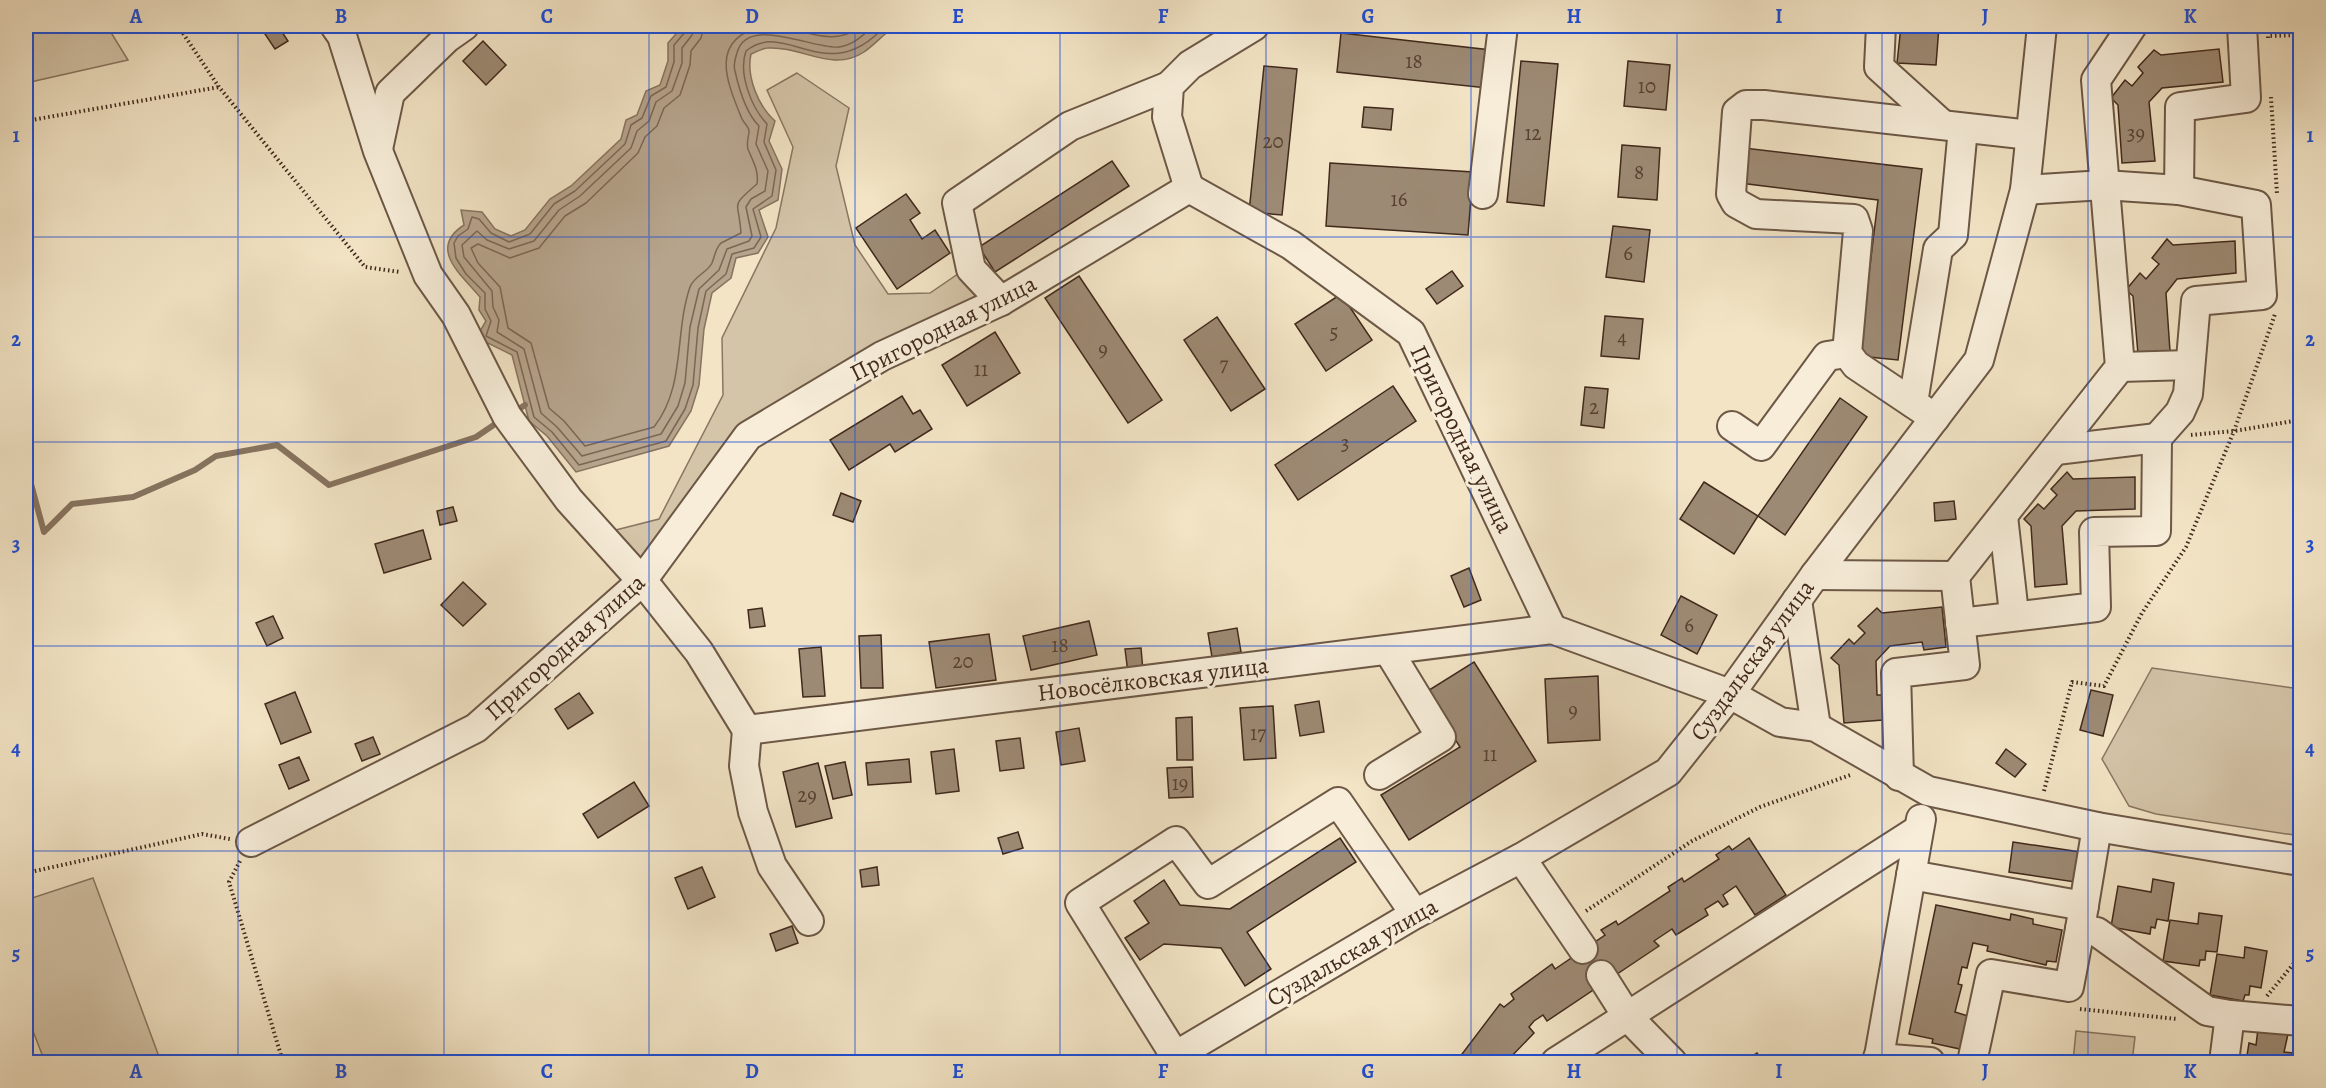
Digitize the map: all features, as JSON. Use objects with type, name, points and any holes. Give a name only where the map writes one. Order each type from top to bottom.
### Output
[{"type":"street","points":[[335,26],[342,36],[378,151],[428,275],[456,315],[507,416],[569,500],[699,652],[747,730],[744,766],[753,812],[772,866],[809,921]]},
{"type":"street","points":[[378,151],[390,93],[447,38],[464,26]]},
{"type":"street","points":[[1002,301],[971,269],[957,203],[1070,126],[1169,86],[1190,65],[1254,26]]},
{"type":"street","points":[[1483,195],[1503,26]]},
{"type":"street","points":[[1881,26],[1879,67],[1953,126]]},
{"type":"street","name":"Суздальская улица","points":[[1177,1059],[1415,914],[1521,858],[1668,772],[1730,694],[1815,575],[1924,410],[1979,360],[2025,190],[2042,26]]},
{"type":"street","points":[[1889,770],[1896,673],[1965,665],[1955,576],[2120,367],[2096,80],[2132,26]]},
{"type":"street","points":[[2179,190],[2180,107],[2246,98],[2242,26]]},
{"type":"street","points":[[1169,86],[1167,117],[1189,188]]},
{"type":"street","points":[[1953,126],[1953,235],[1938,249],[1924,410],[1856,365],[1847,353],[1857,224],[1854,219],[1756,214],[1736,202],[1731,194],[1737,112],[1746,105],[1764,105],[1953,126],[2030,135]]},
{"type":"street","points":[[1960,623],[2014,614],[2096,607],[2094,532],[2156,531],[2157,438],[2180,412],[2188,394],[2196,301],[2262,295],[2256,205],[2179,190],[2104,185],[2025,190]]},
{"type":"street","name":"Пригородная улица","points":[[251,842],[476,728],[641,582],[748,436],[882,356],[1002,301],[1189,188],[1291,245],[1411,333],[1552,629]]},
{"type":"street","points":[[1732,426],[1761,446],[1827,356],[1847,353]]},
{"type":"street","points":[[2120,367],[2190,364]]},
{"type":"street","points":[[2056,450],[2157,438]]},
{"type":"street","points":[[2003,516],[2014,614]]},
{"type":"street","points":[[1815,575],[1955,576]]},
{"type":"street","points":[[1797,600],[1816,727],[1928,791],[2097,827],[2301,861]]},
{"type":"street","name":"Новосёлковская улица","points":[[747,730],[1552,629],[1730,694],[1780,722],[1816,727]]},
{"type":"street","points":[[1379,775],[1440,737],[1388,650]]},
{"type":"street","points":[[1928,791],[1918,830],[1878,1060],[1930,1062]]},
{"type":"street","points":[[1177,1059],[1080,903],[1176,841],[1208,884],[1338,802],[1415,914]]},
{"type":"street","points":[[1972,1062],[1991,974],[2069,987],[2097,827]]},
{"type":"street","points":[[1556,1062],[1918,830]]},
{"type":"street","points":[[1521,858],[1583,949]]},
{"type":"street","points":[[1911,875],[2082,918],[2097,932],[2207,1011],[2301,1021]]},
{"type":"street","points":[[1601,975],[1627,1016],[1672,1062]]},
{"type":"street","points":[[2224,1062],[2239,1016]]},
{"type":"path","points":[[178,26],[219,87],[365,267],[428,275]]},
{"type":"path","points":[[26,121],[219,87]]},
{"type":"path","points":[[2157,438],[2234,431],[2301,420]]},
{"type":"path","points":[[2042,803],[2072,682],[2104,686],[2142,613],[2186,548],[2234,431]]},
{"type":"path","points":[[1566,924],[1692,841],[1760,807],[1889,770]]},
{"type":"path","points":[[26,873],[202,834],[251,842],[229,882],[283,1062]]},
{"type":"path","points":[[2239,1016],[2301,956]]},
{"type":"path","points":[[2071,1008],[2182,1019]]},
{"type":"shaded area","points":[[26,26],[107,26],[128,60],[26,83]]},
{"type":"shaded area","points":[[797,73],[849,108],[836,166],[855,245],[888,294],[930,293],[958,274],[984,296],[753,422],[638,564],[608,532],[659,519],[723,395],[722,338],[776,228],[793,147],[767,90]]},
{"type":"shaded area","points":[[2152,668],[2300,689],[2300,836],[2156,814],[2129,806],[2102,759]]},
{"type":"shaded area","points":[[93,878],[161,1062],[45,1062],[26,1013],[26,900]]},
{"type":"shaded area","points":[[2076,1031],[2135,1037],[2132,1062],[2073,1062]]},
{"type":"water","points":[[683,26],[892,26],[867,50],[852,58],[829,59],[781,48],[766,48],[751,54],[752,81],[763,107],[775,121],[769,141],[782,169],[778,200],[759,210],[768,237],[758,253],[736,258],[731,278],[712,293],[704,329],[699,385],[691,411],[669,446],[576,472],[547,436],[529,421],[512,355],[488,343],[481,347],[476,338],[486,321],[479,310],[480,297],[451,262],[448,243],[453,234],[464,225],[461,210],[482,212],[495,229],[511,236],[525,230],[550,199],[571,186],[621,139],[626,120],[637,115],[646,91],[660,85],[668,61],[668,43]]},
{"type":"building","points":[[278,26],[288,41],[275,49],[265,34]]},
{"type":"building","points":[[1901,26],[1939,26],[1936,65],[1897,63]]},
{"type":"building","points":[[1341,33],[1491,50],[1487,88],[1337,72]]},
{"type":"building","points":[[483,41],[506,65],[486,85],[463,61]]},
{"type":"building","points":[[2219,49],[2223,82],[2162,88],[2149,102],[2155,161],[2122,163],[2118,105],[2111,98],[2125,80],[2132,86],[2143,73],[2138,67],[2154,50],[2161,55]]},
{"type":"building","points":[[1521,61],[1558,64],[1544,206],[1507,202]]},
{"type":"building","points":[[1628,61],[1670,65],[1666,110],[1624,106]]},
{"type":"building","points":[[1264,66],[1297,69],[1282,215],[1249,212]]},
{"type":"building","points":[[1364,107],[1393,109],[1391,130],[1362,127]]},
{"type":"building","points":[[1622,145],[1660,148],[1657,200],[1618,197]]},
{"type":"building","points":[[1744,148],[1922,169],[1898,360],[1859,356],[1878,200],[1740,183]]},
{"type":"building","points":[[1112,161],[1129,186],[995,272],[979,247]]},
{"type":"building","points":[[1330,163],[1473,172],[1468,235],[1326,226]]},
{"type":"building","points":[[906,194],[920,213],[910,220],[922,239],[935,230],[950,253],[897,289],[856,228]]},
{"type":"building","points":[[1613,226],[1650,230],[1644,282],[1606,277]]},
{"type":"building","points":[[2167,239],[2173,245],[2235,241],[2236,273],[2177,279],[2166,293],[2170,351],[2138,354],[2133,296],[2126,290],[2140,273],[2146,279],[2159,264],[2152,258]]},
{"type":"building","points":[[1452,271],[1463,286],[1437,304],[1426,289]]},
{"type":"building","points":[[1079,276],[1162,400],[1128,423],[1045,298]]},
{"type":"building","points":[[1341,294],[1372,340],[1326,371],[1295,324]]},
{"type":"building","points":[[1605,316],[1643,319],[1639,359],[1601,356]]},
{"type":"building","points":[[1217,317],[1265,389],[1231,411],[1184,340]]},
{"type":"building","points":[[995,332],[1020,373],[967,406],[942,365]]},
{"type":"building","points":[[1393,386],[1416,421],[1298,500],[1275,465]]},
{"type":"building","points":[[1585,387],[1608,389],[1604,428],[1581,425]]},
{"type":"building","points":[[902,396],[913,414],[920,410],[932,429],[895,452],[890,444],[849,470],[830,440]]},
{"type":"building","points":[[1840,398],[1867,417],[1785,535],[1758,516]]},
{"type":"building","points":[[2067,472],[2073,479],[2135,477],[2135,509],[2076,511],[2062,526],[2067,584],[2035,587],[2031,526],[2024,519],[2038,504],[2044,509],[2057,495],[2051,489]]},
{"type":"building","points":[[1704,482],[1758,516],[1734,554],[1680,519]]},
{"type":"building","points":[[841,493],[861,501],[853,522],[833,515]]},
{"type":"building","points":[[1954,501],[1956,519],[1935,521],[1934,503]]},
{"type":"building","points":[[453,507],[457,521],[440,525],[437,511]]},
{"type":"building","points":[[423,530],[431,559],[384,573],[375,544]]},
{"type":"building","points":[[1469,568],[1481,600],[1464,607],[1451,576]]},
{"type":"building","points":[[463,582],[486,604],[463,626],[441,605]]},
{"type":"building","points":[[1681,596],[1717,615],[1697,654],[1661,635]]},
{"type":"building","points":[[1942,607],[1946,647],[1924,650],[1922,642],[1890,646],[1876,661],[1877,695],[1882,695],[1883,720],[1844,723],[1839,665],[1831,658],[1849,639],[1854,644],[1865,633],[1858,626],[1877,608],[1882,613]]},
{"type":"building","points":[[762,608],[765,626],[750,628],[748,610]]},
{"type":"building","points":[[273,616],[283,638],[267,646],[256,623]]},
{"type":"building","points":[[1089,621],[1097,655],[1031,670],[1023,636]]},
{"type":"building","points":[[1237,628],[1241,652],[1212,657],[1208,633]]},
{"type":"building","points":[[989,634],[996,680],[936,688],[929,642]]},
{"type":"building","points":[[881,635],[883,688],[861,688],[859,636]]},
{"type":"building","points":[[821,647],[825,696],[803,697],[799,649]]},
{"type":"building","points":[[1141,648],[1143,671],[1128,673],[1125,649]]},
{"type":"building","points":[[1474,662],[1536,761],[1409,840],[1381,795],[1460,747],[1426,692]]},
{"type":"building","points":[[1598,676],[1600,740],[1548,743],[1545,679]]},
{"type":"building","points":[[2091,690],[2113,695],[2103,736],[2080,730]]},
{"type":"building","points":[[295,692],[311,732],[281,744],[265,704]]},
{"type":"building","points":[[579,693],[593,713],[568,729],[555,709]]},
{"type":"building","points":[[1319,701],[1324,732],[1300,736],[1295,705]]},
{"type":"building","points":[[1273,706],[1276,758],[1244,760],[1240,708]]},
{"type":"building","points":[[1192,717],[1193,760],[1177,760],[1176,718]]},
{"type":"building","points":[[1079,728],[1085,761],[1061,765],[1056,732]]},
{"type":"building","points":[[373,737],[380,754],[362,761],[355,744]]},
{"type":"building","points":[[1020,738],[1024,768],[1000,771],[996,741]]},
{"type":"building","points":[[954,749],[959,791],[936,794],[931,752]]},
{"type":"building","points":[[2006,749],[2026,764],[2015,777],[1996,763]]},
{"type":"building","points":[[299,757],[309,780],[289,789],[279,765]]},
{"type":"building","points":[[909,759],[911,782],[868,785],[866,763]]},
{"type":"building","points":[[845,762],[852,795],[833,799],[825,766]]},
{"type":"building","points":[[818,763],[832,818],[796,827],[783,772]]},
{"type":"building","points":[[1192,767],[1193,797],[1169,798],[1167,768]]},
{"type":"building","points":[[634,782],[649,806],[598,838],[583,814]]},
{"type":"building","points":[[1018,832],[1023,848],[1003,854],[998,838]]},
{"type":"building","points":[[1340,838],[1356,862],[1247,932],[1271,969],[1245,986],[1221,948],[1164,944],[1140,960],[1125,938],[1149,923],[1134,901],[1164,880],[1180,905],[1230,909]]},
{"type":"building","points":[[1749,838],[1786,895],[1755,915],[1736,886],[1723,895],[1728,904],[1723,907],[1718,901],[1705,909],[1708,915],[1676,935],[1672,929],[1654,941],[1659,946],[1547,1021],[1543,1015],[1534,1021],[1529,1027],[1534,1033],[1506,1062],[1456,1062],[1500,1004],[1504,1007],[1514,999],[1511,994],[1552,964],[1555,969],[1605,935],[1601,930],[1616,921],[1618,925],[1670,891],[1668,887],[1682,878],[1684,882],[1719,859],[1716,855],[1729,846],[1732,850]]},
{"type":"building","points":[[2013,842],[2080,852],[2075,882],[2009,872]]},
{"type":"building","points":[[702,867],[715,897],[688,909],[675,878]]},
{"type":"building","points":[[877,867],[879,885],[862,887],[860,870]]},
{"type":"building","points":[[2153,879],[2174,883],[2168,921],[2157,919],[2155,928],[2151,927],[2150,934],[2111,927],[2118,886],[2151,892]]},
{"type":"building","points":[[1936,905],[2010,920],[2011,914],[2033,919],[2033,924],[2062,930],[2056,962],[2047,961],[2046,965],[1987,951],[1988,946],[1973,943],[1967,968],[1962,967],[1958,984],[1962,985],[1955,1012],[1968,1016],[1960,1049],[1932,1043],[1933,1039],[1909,1034]]},
{"type":"building","points":[[2199,913],[2222,916],[2217,952],[2206,951],[2205,960],[2200,960],[2199,966],[2163,961],[2170,920],[2198,924]]},
{"type":"building","points":[[792,926],[798,943],[776,951],[770,934]]},
{"type":"building","points":[[2245,947],[2267,951],[2261,988],[2250,986],[2249,995],[2245,995],[2243,1001],[2210,995],[2217,954],[2244,958]]},
{"type":"building","points":[[2258,1029],[2288,1034],[2284,1052],[2293,1053],[2291,1062],[2246,1062],[2249,1043],[2256,1045]]},
{"type":"building","points":[[1757,1053],[1763,1062],[1743,1062]]},
{"type":"waterway","points":[[513,413],[525,405]]},
{"type":"waterway","points":[[26,487],[31,484],[44,532],[72,504],[133,497],[195,470],[216,456],[277,445],[329,485],[476,437],[501,420]]}]
